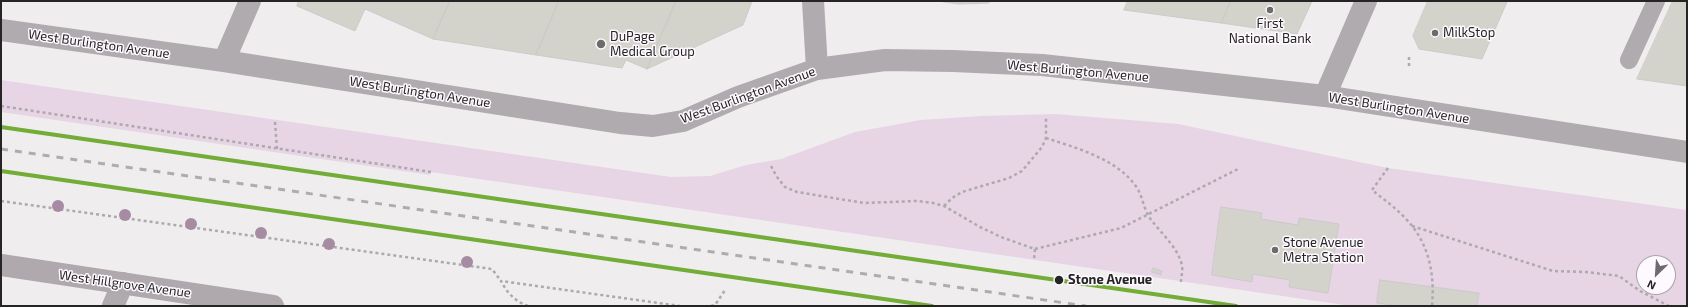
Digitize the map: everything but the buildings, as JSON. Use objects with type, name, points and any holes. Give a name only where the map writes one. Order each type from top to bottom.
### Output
[{"type":"street","points":[[224,61],[250,1]]},
{"type":"street","points":[[813,1],[817,69]]},
{"type":"street","points":[[1325,96],[1366,1]]},
{"type":"street","name":"West Burlington Avenue","points":[[1,30],[224,61],[620,123],[653,126],[683,121],[738,97],[817,69],[885,60],[1042,65],[1325,96],[1687,152]]},
{"type":"street","name":"West Hillgrove Avenue","points":[[1,266],[273,306]]},
{"type":"street","points":[[113,306],[123,283]]},
{"type":"lane","points":[[1629,60],[1656,1]]},
{"type":"path","points":[[1409,56],[1409,66]]},
{"type":"path","points":[[1,106],[431,172]]},
{"type":"path","points":[[944,206],[952,198],[962,192],[1009,178],[1022,171],[1042,147],[1046,138],[1046,118]]},
{"type":"path","points":[[275,122],[277,149]]},
{"type":"path","points":[[1046,138],[1107,162],[1134,184],[1148,215],[1175,251],[1182,266],[1181,282]]},
{"type":"path","points":[[771,166],[785,187],[797,192],[864,203],[917,201],[944,206],[980,228],[1035,249],[1122,228],[1238,169]]},
{"type":"path","points":[[1388,168],[1372,190],[1405,217],[1422,242],[1428,256],[1433,290],[1432,306]]},
{"type":"path","points":[[1,201],[492,269],[506,292],[522,304],[528,306]]},
{"type":"path","points":[[1412,226],[1553,271],[1586,272],[1619,276],[1640,291],[1669,306]]},
{"type":"path","points":[[1034,260],[1035,249]]},
{"type":"path","points":[[501,282],[680,306]]},
{"type":"path","points":[[711,306],[715,305],[725,290]]},
{"type":"shaded area","points":[[1,80],[671,177],[710,176],[746,165],[781,159],[855,132],[921,120],[981,116],[1056,114],[1178,124],[1388,168],[1687,210],[1687,306],[1351,306],[431,172],[430,175],[1,112]]},
{"type":"railway","points":[[1,149],[1086,306]]},
{"type":"transit line","points":[[1,127],[1236,306]]},
{"type":"transit line","points":[[1,171],[932,306]]},
{"type":"place","name":"First National Bank","points":[[1270,10]]},
{"type":"place","name":"MilkStop","points":[[1435,33]]},
{"type":"place","name":"DuPage Medical Group","points":[[601,44]]},
{"type":"place","name":"Stone Avenue Metra Station","points":[[1275,250]]},
{"type":"place","name":"Stone Avenue","points":[[1059,280]]}]
